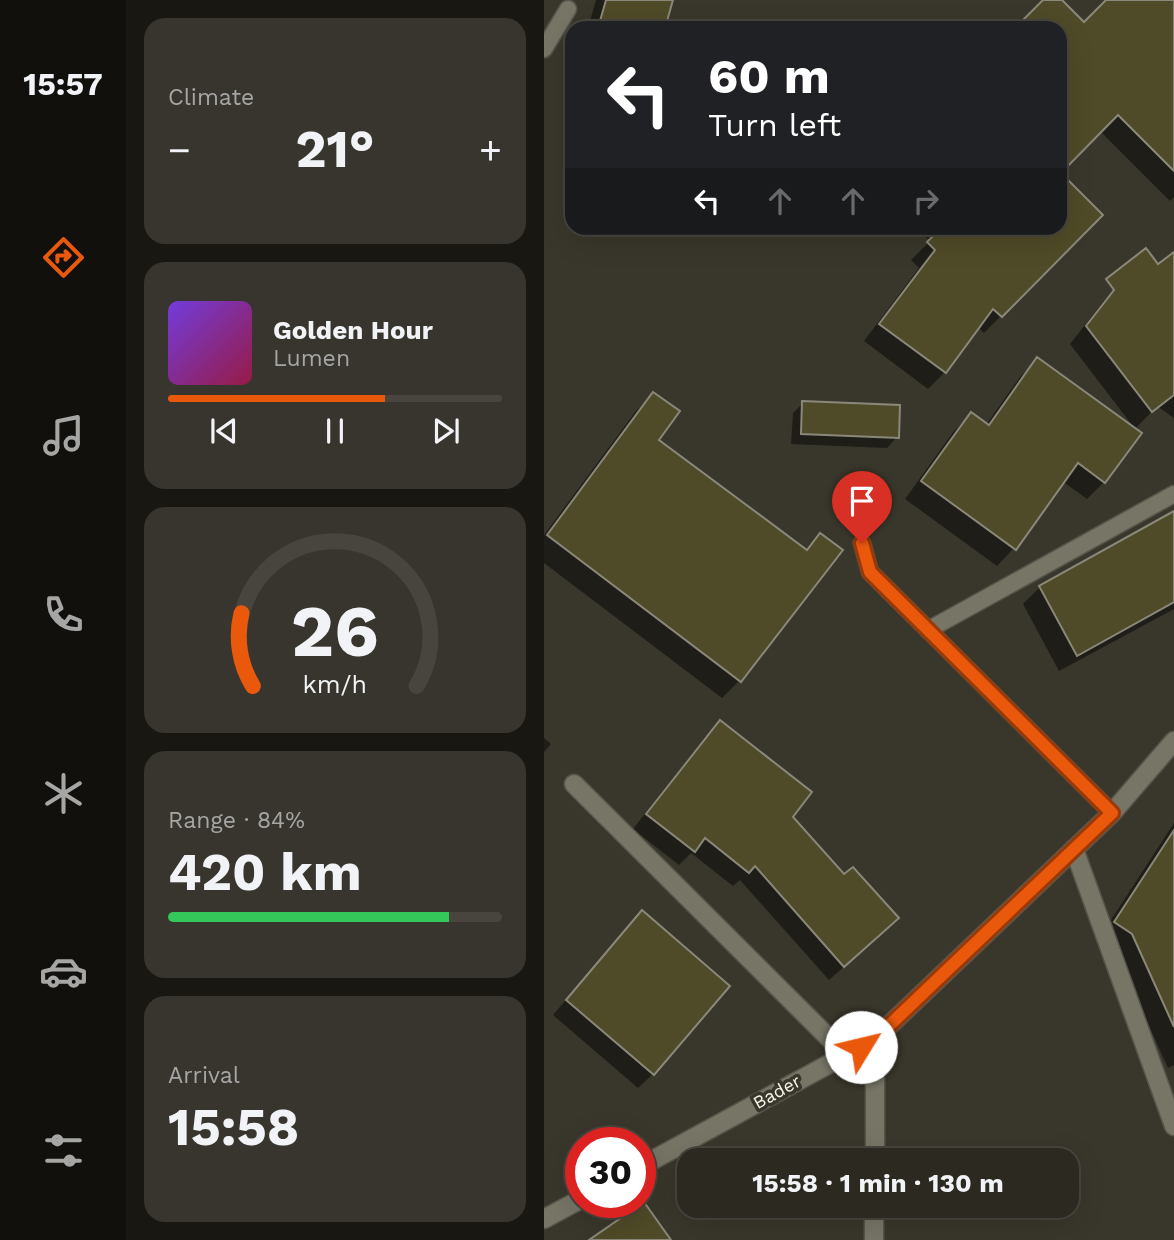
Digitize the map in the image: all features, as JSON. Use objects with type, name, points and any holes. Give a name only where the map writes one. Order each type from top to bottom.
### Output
[{"type":"street","name":"Bader","points":[[656,1158],[875,1039],[1112,813],[1174,741]]},
{"type":"street","points":[[574,784],[846,1055]]},
{"type":"street","points":[[1074,849],[1174,1126]]},
{"type":"street","points":[[875,1039],[875,1148]]},
{"type":"street","points":[[544,1219],[565,1208]]},
{"type":"street","points":[[874,1218],[874,1240]]},
{"type":"lane","points":[[544,49],[568,9]]},
{"type":"lane","points":[[928,629],[1174,495]]},
{"type":"lane","points":[[862,543],[870,572],[1112,813]]},
{"type":"building","points":[[606,0],[673,0],[667,21],[600,21]]},
{"type":"building","points":[[1043,0],[1062,0],[1084,22],[1106,0],[1174,0],[1174,171],[1118,115],[1067,167],[1067,21],[1022,21]]},
{"type":"building","points":[[1067,179],[1103,215],[1002,317],[993,309],[946,373],[879,324],[935,250],[927,242],[934,235],[1067,235]]},
{"type":"building","points":[[1146,248],[1158,264],[1174,252],[1174,395],[1152,412],[1086,326],[1114,290],[1106,279]]},
{"type":"building","points":[[1037,357],[1142,433],[1105,483],[1078,463],[1016,550],[921,481],[971,412],[989,425]]},
{"type":"building","points":[[653,392],[680,411],[659,440],[807,550],[820,533],[843,550],[741,682],[547,535]]},
{"type":"building","points":[[802,401],[900,405],[899,438],[801,434]]},
{"type":"building","points":[[1174,511],[1174,602],[1077,656],[1039,586]]},
{"type":"building","points":[[720,720],[812,792],[793,817],[844,874],[853,867],[899,918],[844,967],[755,866],[749,873],[705,838],[695,852],[646,814]]},
{"type":"building","points":[[1174,830],[1174,1027],[1132,934],[1114,922]]},
{"type":"building","points":[[642,910],[730,986],[654,1075],[566,1000]]},
{"type":"building","points":[[621,1218],[655,1218],[671,1240],[589,1240]]},
{"type":"route","points":[[861,1047],[875,1039],[1112,813],[870,572],[862,543]]}]
